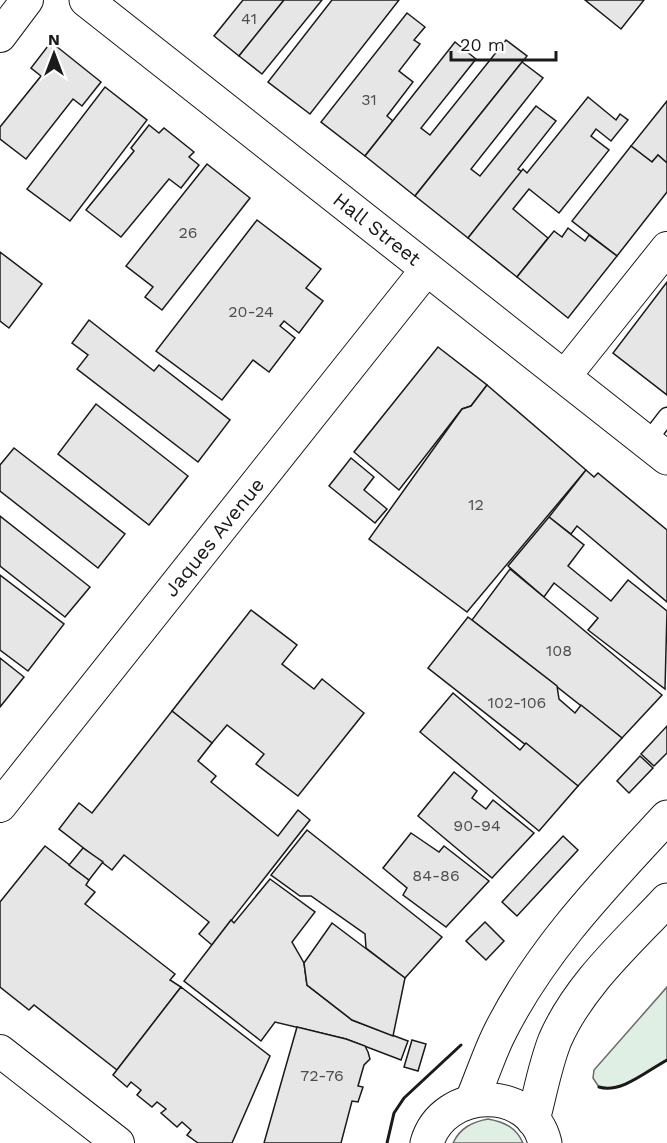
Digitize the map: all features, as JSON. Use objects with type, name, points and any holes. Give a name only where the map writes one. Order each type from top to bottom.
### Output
[{"type":"main road","name":"Hall Street","points":[[87,0],[657,450]]},
{"type":"main road","points":[[472,1100],[498,1036],[555,944],[595,895],[667,817]]},
{"type":"main road","points":[[539,1132],[554,1043],[565,1020],[581,995],[667,900]]},
{"type":"main road","points":[[426,1143],[438,1120],[446,1113],[472,1100],[506,1102],[521,1109],[539,1132]]},
{"type":"street","points":[[0,36],[27,0]]},
{"type":"street","points":[[564,377],[667,248]]},
{"type":"street","name":"Jaques Avenue","points":[[0,806],[428,269]]},
{"type":"street","points":[[0,1051],[118,1143]]},
{"type":"lane","points":[[657,450],[667,416]]},
{"type":"green space","points":[[667,987],[667,1060],[625,1084],[616,1087],[599,1087],[593,1078],[594,1070]]},
{"type":"green space","points":[[488,1119],[509,1126],[523,1143],[453,1143],[467,1126]]},
{"type":"building","points":[[243,0],[284,0],[239,56],[214,36]]},
{"type":"building","points":[[284,0],[322,0],[262,74],[239,56]]},
{"type":"building","points":[[332,0],[399,0],[310,114],[268,82]]},
{"type":"building","points":[[585,0],[644,0],[621,29]]},
{"type":"building","points":[[407,13],[425,27],[414,40],[420,44],[399,71],[413,82],[387,116],[393,121],[365,156],[321,122]]},
{"type":"building","points":[[506,40],[527,56],[415,196],[365,156],[455,42],[476,59],[421,128],[430,135]]},
{"type":"building","points":[[51,42],[101,82],[82,106],[73,99],[26,159],[0,139],[0,127],[41,76],[31,68]]},
{"type":"building","points":[[522,62],[543,78],[471,169],[480,176],[536,106],[556,121],[518,169],[522,172],[468,238],[415,196]]},
{"type":"building","points":[[105,87],[147,120],[70,221],[27,189]]},
{"type":"building","points":[[588,97],[616,120],[620,114],[628,120],[611,141],[596,129],[591,136],[609,150],[559,213],[529,189],[513,209],[548,238],[517,277],[468,238],[523,169],[527,173]]},
{"type":"building","points":[[667,101],[667,163],[658,155],[652,162],[631,146]]},
{"type":"building","points":[[149,125],[159,133],[164,128],[194,152],[189,157],[199,165],[181,188],[169,179],[121,237],[86,210],[134,151],[131,148]]},
{"type":"building","points":[[631,146],[652,162],[658,155],[667,163],[667,192],[617,256],[572,221]]},
{"type":"building","points":[[207,164],[250,198],[162,310],[145,297],[153,287],[126,266]]},
{"type":"building","points":[[257,220],[321,269],[306,288],[323,301],[299,333],[284,321],[280,326],[295,338],[269,372],[253,360],[222,400],[156,351]]},
{"type":"building","points":[[568,228],[585,241],[589,235],[617,256],[568,318],[517,277],[554,231],[562,237]]},
{"type":"building","points":[[0,252],[42,284],[9,328],[0,321]]},
{"type":"building","points":[[667,282],[667,395],[613,353]]},
{"type":"building","points":[[89,320],[154,371],[159,365],[230,420],[198,462],[77,369],[88,355],[72,343]]},
{"type":"building","points":[[438,347],[487,385],[471,406],[462,409],[399,490],[354,452]]},
{"type":"building","points":[[487,385],[586,470],[467,612],[369,539],[462,409],[471,406]]},
{"type":"building","points":[[96,404],[188,476],[149,525],[58,454]]},
{"type":"building","points":[[14,448],[125,534],[98,568],[0,491],[0,465]]},
{"type":"building","points":[[351,458],[374,477],[364,490],[387,509],[375,523],[329,486]]},
{"type":"building","points":[[586,470],[594,477],[598,473],[667,530],[667,602],[577,526],[571,534],[549,517]]},
{"type":"building","points":[[0,516],[90,587],[65,617],[0,566]]},
{"type":"building","points":[[549,517],[584,545],[568,566],[611,601],[628,580],[667,611],[665,689],[588,630],[598,618],[554,583],[544,597],[508,566]]},
{"type":"building","points":[[510,569],[662,695],[622,738],[472,620]]},
{"type":"building","points":[[0,575],[64,624],[28,671],[0,650]]},
{"type":"building","points":[[251,610],[297,645],[282,664],[314,689],[322,679],[364,713],[298,796],[256,764],[264,754],[227,725],[212,743],[172,711]]},
{"type":"building","points":[[468,617],[557,686],[559,699],[575,713],[581,705],[622,738],[578,786],[428,668]]},
{"type":"building","points":[[0,658],[24,677],[0,707]]},
{"type":"building","points":[[453,693],[520,750],[526,743],[578,786],[539,831],[420,732]]},
{"type":"building","points":[[172,711],[212,743],[198,761],[216,776],[211,782],[278,836],[298,810],[310,820],[212,945],[199,934],[209,922],[124,855],[112,870],[59,829],[79,803],[92,813]]},
{"type":"building","points":[[667,726],[667,753],[654,766],[641,754]]},
{"type":"building","points":[[640,756],[653,768],[629,793],[617,781]]},
{"type":"building","points":[[454,772],[477,791],[472,798],[486,809],[493,800],[534,833],[492,878],[418,816]]},
{"type":"building","points":[[307,830],[442,937],[405,978],[366,948],[365,934],[311,896],[300,896],[271,875]]},
{"type":"building","points":[[411,833],[439,852],[444,846],[489,881],[446,927],[403,895],[407,888],[383,868]]},
{"type":"building","points":[[563,836],[578,850],[517,916],[502,902]]},
{"type":"building","points":[[45,846],[89,880],[86,885],[95,892],[85,904],[175,974],[170,980],[181,987],[117,1070],[34,1005],[29,1010],[0,987],[0,902]]},
{"type":"building","points":[[83,848],[103,862],[89,880],[69,865]]},
{"type":"building","points":[[270,879],[315,912],[292,942],[304,963],[307,985],[352,1020],[408,1041],[401,1060],[346,1039],[275,1022],[261,1041],[184,981],[231,920],[234,923]]},
{"type":"building","points":[[485,922],[504,941],[486,960],[466,941]]},
{"type":"building","points":[[332,923],[405,978],[393,1036],[352,1020],[307,985],[304,963]]},
{"type":"building","points":[[181,987],[270,1056],[232,1143],[198,1143],[187,1135],[191,1130],[182,1122],[177,1127],[161,1113],[166,1109],[157,1102],[152,1107],[137,1095],[141,1090],[131,1082],[127,1087],[113,1075]]},
{"type":"building","points":[[297,1027],[346,1039],[365,1046],[368,1052],[370,1059],[364,1065],[358,1086],[363,1087],[358,1102],[352,1101],[341,1143],[264,1143]]},
{"type":"building","points":[[412,1040],[426,1044],[418,1071],[404,1067]]},
{"type":"wall","points":[[387,1143],[394,1113],[404,1098],[461,1045]]},
{"type":"wall","points":[[599,1087],[616,1087],[625,1084],[667,1060]]}]
